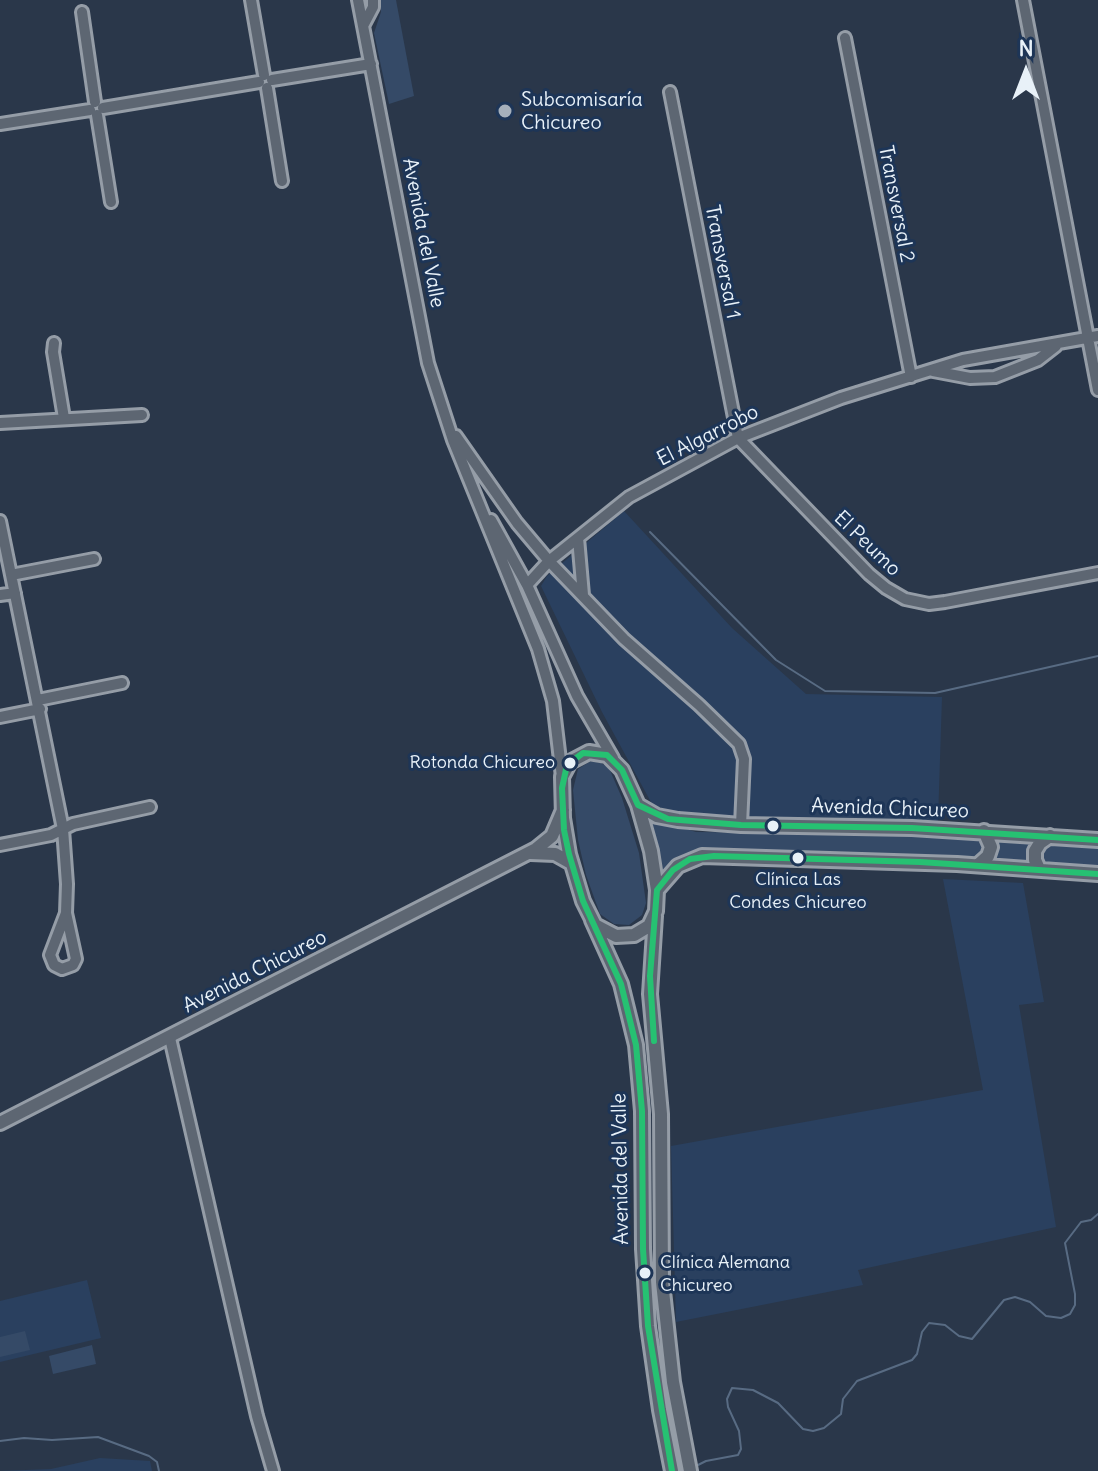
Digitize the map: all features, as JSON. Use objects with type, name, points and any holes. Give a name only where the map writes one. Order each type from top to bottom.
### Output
[{"type":"main road","points":[[562,777],[570,762],[583,753],[599,752],[614,760]]},
{"type":"main road","name":"Avenida del Valle","points":[[614,760],[628,781],[638,805],[651,851],[657,890],[650,994],[661,1114],[662,1282],[668,1351],[689,1466]]},
{"type":"main road","name":"Avenida del Valle","points":[[562,777],[563,810],[571,863],[583,901],[621,984],[636,1045],[642,1111],[643,1236],[648,1326],[657,1397],[672,1470]]},
{"type":"main road","name":"Avenida Chicureo","points":[[638,805],[664,819],[741,825],[984,831],[1098,840]]},
{"type":"main road","name":"Avenida Chicureo","points":[[0,1123],[528,854],[552,836],[563,810]]},
{"type":"main road","points":[[978,865],[988,856],[991,847],[984,831]]},
{"type":"main road","points":[[1039,869],[1035,851],[1050,836]]},
{"type":"main road","points":[[528,854],[555,854],[571,863]]},
{"type":"main road","points":[[657,890],[678,866],[702,856],[978,865],[1098,874]]},
{"type":"main road","points":[[592,920],[604,932],[621,937],[640,933],[655,916]]},
{"type":"street","points":[[251,0],[282,181]]},
{"type":"street","name":"Avenida del Valle","points":[[358,0],[421,332],[464,468],[529,624],[545,672],[556,717],[562,777]]},
{"type":"street","points":[[363,26],[373,7],[373,0]]},
{"type":"street","points":[[1023,0],[1093,336],[1098,390]]},
{"type":"street","points":[[82,12],[111,202]]},
{"type":"street","name":"Transversal 2","points":[[845,38],[911,377]]},
{"type":"street","points":[[0,124],[371,64]]},
{"type":"street","name":"Transversal 1","points":[[670,92],[738,438]]},
{"type":"street","points":[[933,371],[970,378],[995,377],[1038,360],[1058,345],[1093,336]]},
{"type":"street","points":[[54,343],[64,418]]},
{"type":"street","name":"El Algarrobo","points":[[527,585],[549,561],[629,497],[738,438],[831,402],[911,377],[995,353],[1058,345]]},
{"type":"street","points":[[0,423],[142,415]]},
{"type":"street","points":[[447,421],[509,513],[549,561],[624,639],[739,744],[744,759],[741,825]]},
{"type":"street","name":"El Peumo","points":[[738,438],[869,574],[905,599],[929,604],[945,602],[1098,573]]},
{"type":"street","name":"Avenida del Valle","points":[[464,468],[527,585],[577,696],[614,760]]},
{"type":"street","points":[[0,521],[63,829],[66,913],[76,959],[73,965],[62,969],[54,965],[50,955],[66,913]]},
{"type":"street","points":[[578,538],[584,598]]},
{"type":"street","points":[[11,575],[94,559]]},
{"type":"street","points":[[0,595],[15,593]]},
{"type":"street","points":[[0,717],[122,683]]},
{"type":"street","points":[[0,845],[51,835],[73,824],[150,807]]},
{"type":"street","points":[[170,1038],[257,1416],[273,1471]]},
{"type":"shaded area","points":[[381,0],[396,0],[414,96],[389,104],[374,33],[381,12]]},
{"type":"shaded area","points":[[624,511],[732,628],[806,694],[942,697],[938,821],[728,818],[672,813],[652,804],[602,712],[541,586],[547,576]]},
{"type":"shaded area","points":[[591,761],[609,768],[639,853],[646,903],[642,915],[629,925],[614,924],[600,914],[586,875],[578,840],[573,790],[578,769]]},
{"type":"shaded area","points":[[648,817],[696,832],[920,834],[983,839],[986,845],[980,859],[706,849],[684,855],[662,872]]},
{"type":"shaded area","points":[[993,840],[1034,842],[1033,863],[990,860]]},
{"type":"shaded area","points":[[1047,843],[1098,846],[1098,868],[1044,864],[1039,858],[1039,850]]},
{"type":"shaded area","points":[[943,879],[1023,883],[1044,1002],[1019,1005],[1056,1227],[858,1270],[863,1285],[676,1322],[671,1146],[983,1090]]},
{"type":"shaded area","points":[[87,1280],[101,1338],[0,1362],[0,1301]]},
{"type":"shaded area","points":[[25,1331],[30,1350],[0,1357],[0,1337]]},
{"type":"shaded area","points":[[92,1345],[96,1364],[53,1374],[49,1356]]},
{"type":"shaded area","points":[[100,1458],[150,1461],[152,1471],[0,1471],[51,1469]]},
{"type":"waterway","points":[[650,532],[776,660],[825,691],[935,693],[1098,656]]},
{"type":"waterway","points":[[694,1467],[706,1461],[738,1455],[741,1449],[739,1431],[728,1407],[727,1399],[732,1388],[753,1390],[778,1403],[803,1429],[813,1431],[824,1428],[841,1414],[843,1399],[857,1381],[912,1360],[917,1354],[922,1332],[929,1323],[945,1325],[959,1336],[972,1339],[1004,1300],[1015,1297],[1030,1302],[1046,1316],[1061,1318],[1070,1314],[1075,1305],[1075,1294],[1065,1243],[1081,1222],[1091,1220],[1098,1214]]},
{"type":"waterway","points":[[0,1441],[98,1437],[149,1456],[157,1462],[159,1471]]},
{"type":"transit line","points":[[672,1471],[648,1326],[643,1249],[642,1111],[636,1045],[621,984],[583,901],[569,854],[564,830],[562,788],[567,765],[583,753],[607,755],[622,770],[638,805],[668,819],[741,825],[912,828],[1098,840]]},
{"type":"transit line","points":[[654,1041],[650,976],[657,890],[673,870],[690,859],[714,856],[920,862],[1098,874]]},
{"type":"place","name":"Subcomisaría Chicureo","points":[[505,111]]},
{"type":"place","name":"Rotonda Chicureo","points":[[570,763]]},
{"type":"place","name":"Clínica Las Condes Chicureo","points":[[798,858]]},
{"type":"place","name":"Clínica Alemana Chicureo","points":[[645,1273]]}]
